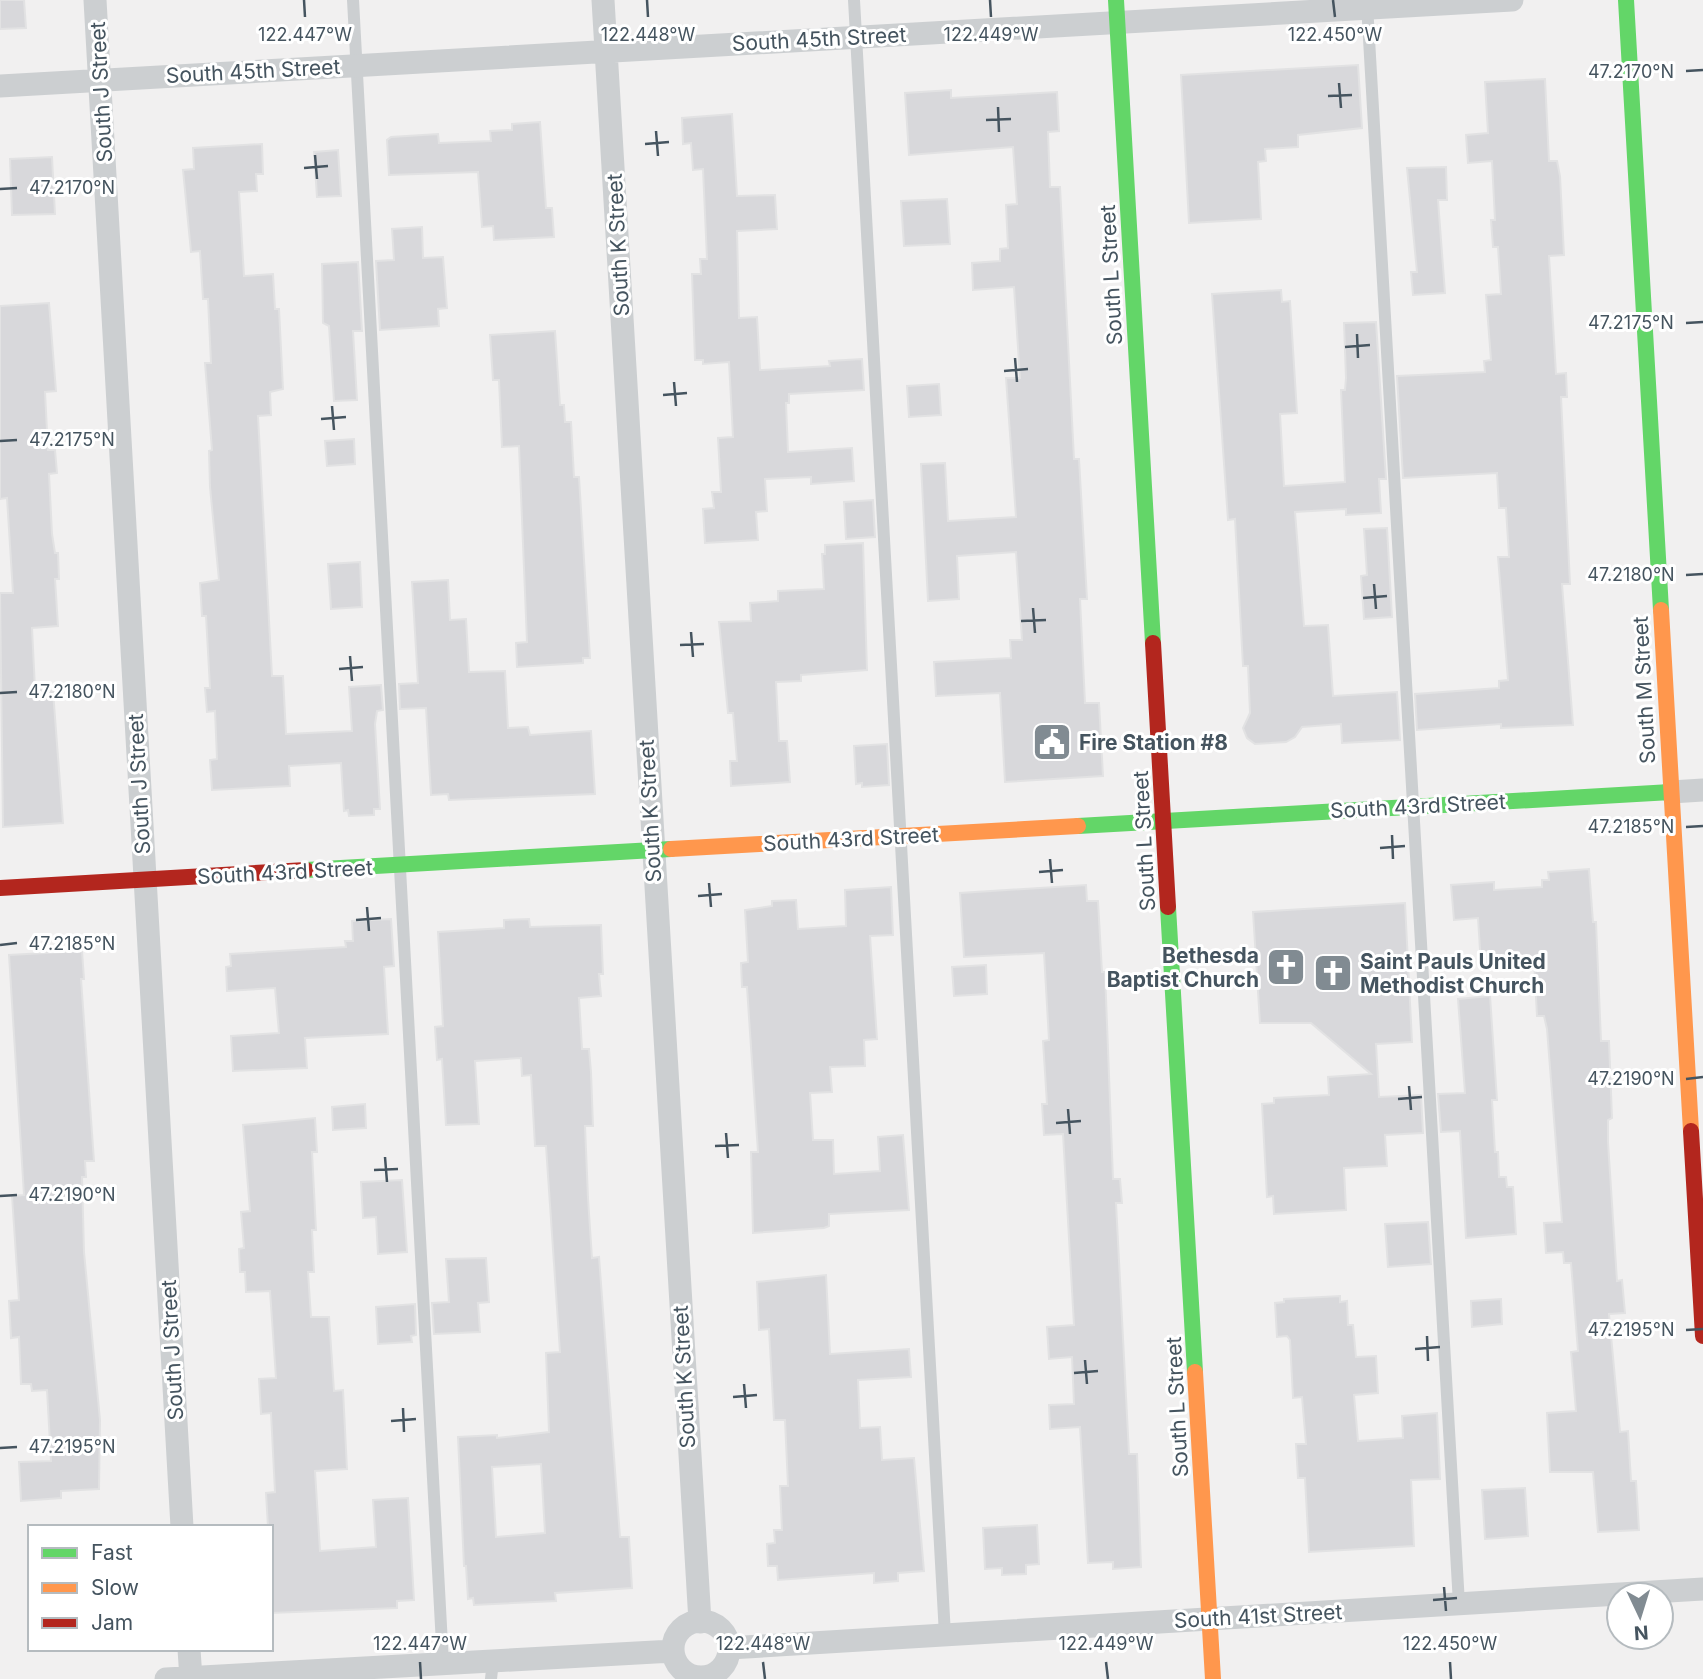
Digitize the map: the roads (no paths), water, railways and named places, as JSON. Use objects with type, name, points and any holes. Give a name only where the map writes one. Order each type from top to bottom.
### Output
[{"type":"street","name":"South J Street","points":[[95,0],[182,1525]]},
{"type":"street","name":"South K Street","points":[[603,0],[699,1622]]},
{"type":"street","name":"South 45th Street","points":[[0,86],[856,37],[1117,11],[1512,0]]},
{"type":"street","name":"South M Street","points":[[1626,0],[1703,1336]]},
{"type":"street","name":"South L Street","points":[[1117,11],[1213,1679]]},
{"type":"street","name":"South 43rd Street","points":[[0,888],[1703,790]]},
{"type":"street","name":"South 41st Street","points":[[729,1648],[1703,1589]]},
{"type":"street","points":[[699,1622],[716,1626],[729,1648],[724,1665],[718,1672],[700,1678],[685,1672],[673,1651],[677,1634],[691,1623],[699,1622]]},
{"type":"street","points":[[189,1651],[191,1678]]},
{"type":"street","points":[[166,1679],[443,1663],[492,1670],[673,1651]]},
{"type":"lane","points":[[353,0],[443,1663]]},
{"type":"lane","points":[[854,0],[945,1635]]},
{"type":"lane","points":[[1367,4],[1459,1604]]},
{"type":"place","name":"Fire Station #8","points":[[1052,742]]},
{"type":"place","name":"Bethesda Baptist Church","points":[[1286,967]]},
{"type":"place","name":"Saint Pauls United Methodist Church","points":[[1333,973]]}]
